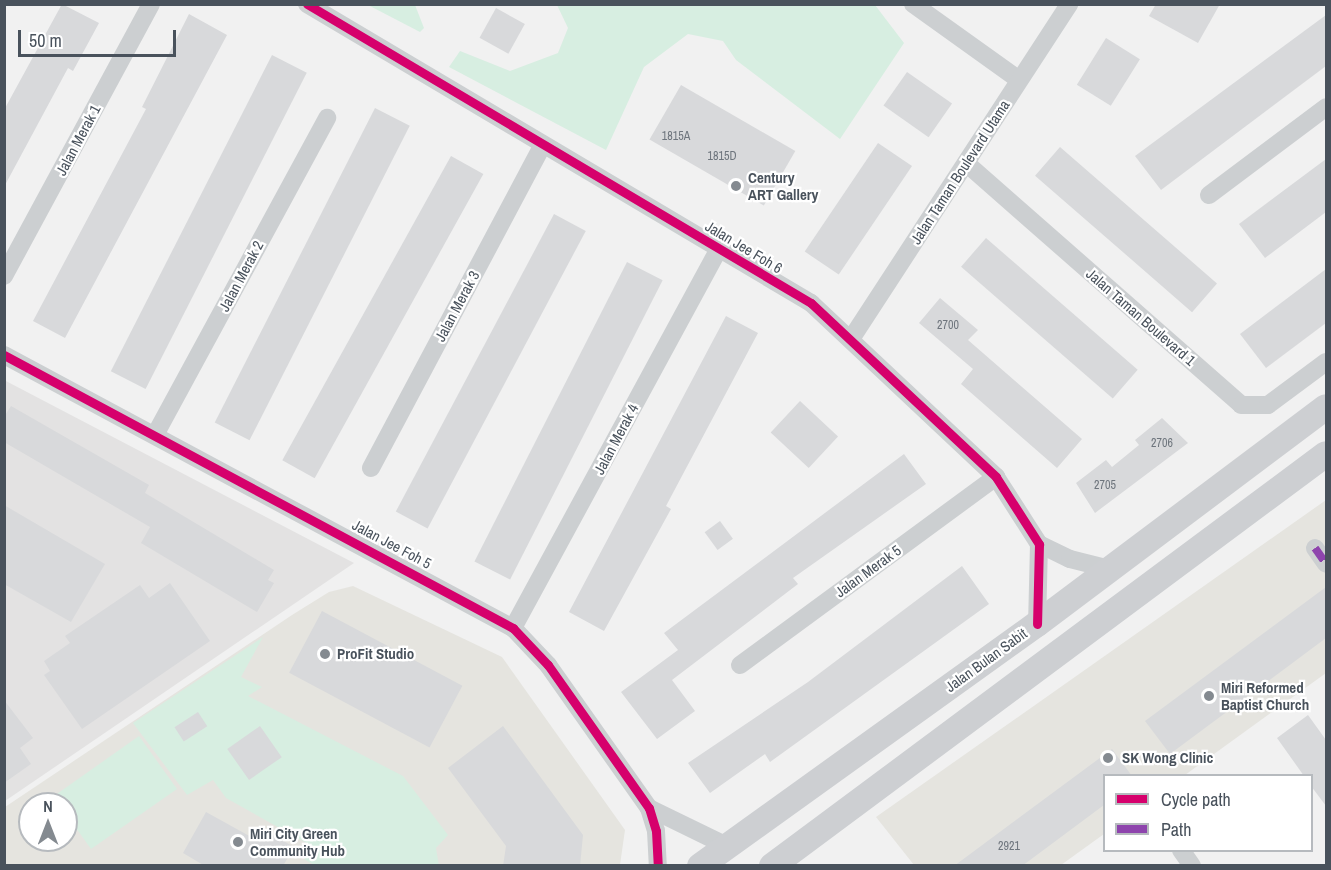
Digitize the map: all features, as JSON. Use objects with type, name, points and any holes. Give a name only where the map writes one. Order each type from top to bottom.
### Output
[{"type":"main road","name":"Jalan Bulan Sabit","points":[[700,866],[1037,624],[1326,408]]},
{"type":"main road","points":[[772,866],[1326,455]]},
{"type":"street","name":"Jalan Merak 1","points":[[4,276],[151,4]]},
{"type":"street","name":"Jalan Jee Foh 6","points":[[307,4],[811,303],[996,477],[1039,544]]},
{"type":"street","points":[[913,4],[1019,80]]},
{"type":"street","name":"Jalan Taman Boulevard Utama","points":[[850,339],[1069,4]]},
{"type":"street","points":[[1209,195],[1326,107]]},
{"type":"street","name":"Jalan Merak 2","points":[[155,435],[327,118]]},
{"type":"street","name":"Jalan Merak 3","points":[[371,468],[543,145]]},
{"type":"street","name":"Jalan Taman Boulevard 1","points":[[966,163],[1240,405],[1268,405],[1326,362]]},
{"type":"street","name":"Jalan Merak 4","points":[[513,628],[719,249]]},
{"type":"street","name":"Jalan Jee Foh 5","points":[[4,355],[513,628],[548,665],[649,808],[656,831],[658,866]]},
{"type":"street","name":"Jalan Merak 5","points":[[740,665],[996,477]]},
{"type":"street","points":[[1037,624],[1039,544],[1110,569]]},
{"type":"street","points":[[1315,548],[1326,564]]},
{"type":"street","name":"Jalan Jee Foh 5","points":[[649,808],[727,846]]},
{"type":"street","points":[[1182,852],[1192,866]]},
{"type":"shaded area","points":[[4,380],[354,563],[5,801]]},
{"type":"shaded area","points":[[1326,500],[1326,673],[1186,774],[1103,774],[1103,835],[1061,865],[914,865],[876,817]]},
{"type":"shaded area","points":[[353,586],[502,657],[625,830],[620,865],[5,866],[5,807],[18,798],[18,852],[78,852],[78,792],[27,792],[329,592]]},
{"type":"green space","points":[[368,5],[415,5],[424,28],[420,32]]},
{"type":"green space","points":[[557,5],[875,5],[904,43],[840,139],[736,60],[723,41],[688,34],[644,67],[606,150],[449,67],[460,51],[510,71],[558,53],[568,28]]},
{"type":"green space","points":[[263,637],[241,677],[262,687],[248,696],[403,776],[448,835],[436,848],[439,866],[314,865],[304,859],[312,846],[226,798],[213,780],[187,795],[133,723]]},
{"type":"green space","points":[[139,736],[177,789],[91,849],[78,831],[78,792],[60,792]]},
{"type":"building","points":[[62,4],[99,23],[73,71],[68,68],[4,187],[4,110]]},
{"type":"building","points":[[1156,4],[1220,4],[1198,43],[1149,16]]},
{"type":"building","points":[[496,8],[525,24],[508,54],[480,38]]},
{"type":"building","points":[[189,14],[227,35],[65,338],[33,321],[146,109],[142,107]]},
{"type":"building","points":[[1326,15],[1326,66],[1161,190],[1135,156]]},
{"type":"building","points":[[1106,38],[1140,59],[1111,106],[1077,85]]},
{"type":"building","points":[[272,55],[307,73],[146,389],[111,371]]},
{"type":"building","points":[[907,72],[952,104],[929,137],[883,106]]},
{"type":"building","points":[[681,85],[795,151],[764,206],[650,140]]},
{"type":"building","points":[[375,108],[410,126],[249,440],[215,423]]},
{"type":"building","points":[[878,143],[912,166],[839,275],[805,252]]},
{"type":"building","points":[[1060,147],[1217,283],[1192,312],[1035,176]]},
{"type":"building","points":[[451,156],[483,174],[315,478],[282,460]]},
{"type":"building","points":[[1326,159],[1326,212],[1265,258],[1239,224]]},
{"type":"building","points":[[554,214],[586,231],[428,528],[396,512]]},
{"type":"building","points":[[986,238],[1138,370],[1113,399],[961,267]]},
{"type":"building","points":[[627,262],[663,280],[510,580],[474,561]]},
{"type":"building","points":[[1326,269],[1326,323],[1266,368],[1240,334]]},
{"type":"building","points":[[940,298],[978,330],[968,340],[1082,439],[1057,468],[961,384],[973,369],[919,323]]},
{"type":"building","points":[[726,316],[758,333],[666,506],[671,509],[604,631],[569,612]]},
{"type":"building","points":[[800,401],[838,436],[809,468],[771,432]]},
{"type":"building","points":[[11,406],[149,485],[145,493],[274,570],[268,580],[274,583],[257,612],[141,543],[150,527],[4,442],[4,417]]},
{"type":"building","points":[[1162,418],[1188,443],[1095,513],[1076,483],[1106,460],[1112,467],[1139,445],[1135,440]]},
{"type":"building","points":[[904,454],[926,484],[793,578],[798,584],[672,680],[695,711],[657,739],[621,692],[678,650],[664,633]]},
{"type":"building","points":[[4,505],[105,564],[71,622],[4,584]]},
{"type":"building","points":[[720,521],[733,539],[718,550],[705,532]]},
{"type":"building","points":[[962,566],[989,604],[770,762],[765,754],[710,793],[688,763],[808,682]]},
{"type":"building","points":[[170,583],[210,641],[82,729],[44,675],[50,671],[44,661],[70,643],[65,636],[140,585],[149,598]]},
{"type":"building","points":[[1326,587],[1326,638],[1170,754],[1145,721]]},
{"type":"building","points":[[322,611],[462,686],[430,747],[289,673]]},
{"type":"building","points":[[4,700],[33,738],[20,748],[31,764],[4,783]]},
{"type":"building","points":[[198,712],[207,726],[184,742],[175,727]]},
{"type":"building","points":[[1308,715],[1326,740],[1326,806],[1313,789],[1313,774],[1303,774],[1277,738]]},
{"type":"building","points":[[260,726],[282,757],[249,780],[227,749]]},
{"type":"building","points":[[503,726],[583,835],[580,866],[503,866],[506,846],[448,768]]},
{"type":"building","points":[[1112,749],[1131,774],[1103,774],[1103,806],[1022,866],[954,866]]},
{"type":"building","name":"Miri City Green Community Hub","points":[[206,812],[253,838],[259,827],[294,847],[283,866],[205,866],[183,853]]},
{"type":"marked path","points":[[1315,548],[1326,564]]},
{"type":"cycle path","points":[[307,4],[811,303],[996,477],[1039,544],[1037,624]]},
{"type":"cycle path","points":[[4,355],[513,628],[548,665],[649,808],[656,831],[658,866]]},
{"type":"place","name":"Century ART Gallery","points":[[736,186]]},
{"type":"place","name":"ProFit Studio","points":[[325,654]]},
{"type":"place","name":"Miri Reformed Baptist Church","points":[[1209,696]]},
{"type":"place","name":"SK Wong Clinic","points":[[1108,758]]},
{"type":"place","name":"Miri City Green Community Hub","points":[[238,842]]}]
